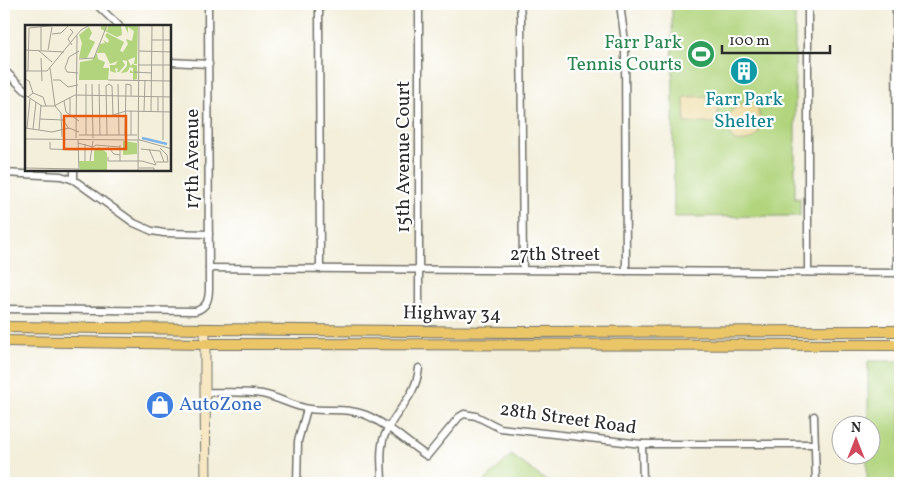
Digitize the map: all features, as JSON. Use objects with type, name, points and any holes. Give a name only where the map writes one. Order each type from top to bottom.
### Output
[{"type":"highway","name":"Highway 34","points":[[4,326],[514,332],[900,332]]},
{"type":"highway","name":"Highway 34","points":[[4,341],[205,344],[900,345]]},
{"type":"main road","points":[[205,329],[206,483]]},
{"type":"street","points":[[96,4],[118,25]]},
{"type":"street","name":"17th Avenue","points":[[4,309],[199,310],[206,304],[208,299],[209,268],[208,4]]},
{"type":"street","points":[[319,4],[320,269]]},
{"type":"street","name":"15th Avenue Court","points":[[419,4],[419,311]]},
{"type":"street","points":[[520,4],[523,270]]},
{"type":"street","points":[[620,4],[625,42],[626,271]]},
{"type":"street","points":[[808,4],[808,272]]},
{"type":"street","points":[[896,4],[898,273]]},
{"type":"street","points":[[171,62],[208,64]]},
{"type":"street","points":[[4,70],[25,90]]},
{"type":"street","points":[[74,171],[74,180]]},
{"type":"street","points":[[4,172],[61,176],[74,180],[146,229],[164,233],[209,234]]},
{"type":"street","name":"27th Street","points":[[209,268],[898,273]]},
{"type":"street","points":[[382,483],[383,438],[408,399],[414,387],[419,368]]},
{"type":"street","name":"28th Street Road","points":[[204,392],[261,394],[307,409],[357,411],[388,428],[426,456],[459,417],[464,414],[476,416],[500,428],[642,444],[815,444]]},
{"type":"street","points":[[297,483],[298,441],[307,409]]},
{"type":"street","points":[[814,416],[816,483]]},
{"type":"street","points":[[642,444],[644,483]]},
{"type":"green space","points":[[795,4],[795,199],[800,197],[800,216],[674,217],[672,5]]},
{"type":"green space","points":[[868,361],[900,361],[900,483],[867,483],[867,464],[882,464],[882,414],[868,414]]},
{"type":"green space","points":[[511,455],[513,456],[549,483],[483,483]]},
{"type":"sand","points":[[717,96],[718,123],[685,123],[684,97]]},
{"type":"sand","points":[[746,101],[753,101],[757,106],[760,128],[752,139],[748,141],[735,141],[727,127],[729,115]]},
{"type":"place","name":"Farr Park Tennis Courts","points":[[701,54]]},
{"type":"place","name":"Farr Park Shelter","points":[[744,71]]},
{"type":"place","name":"AutoZone","points":[[160,405]]}]
